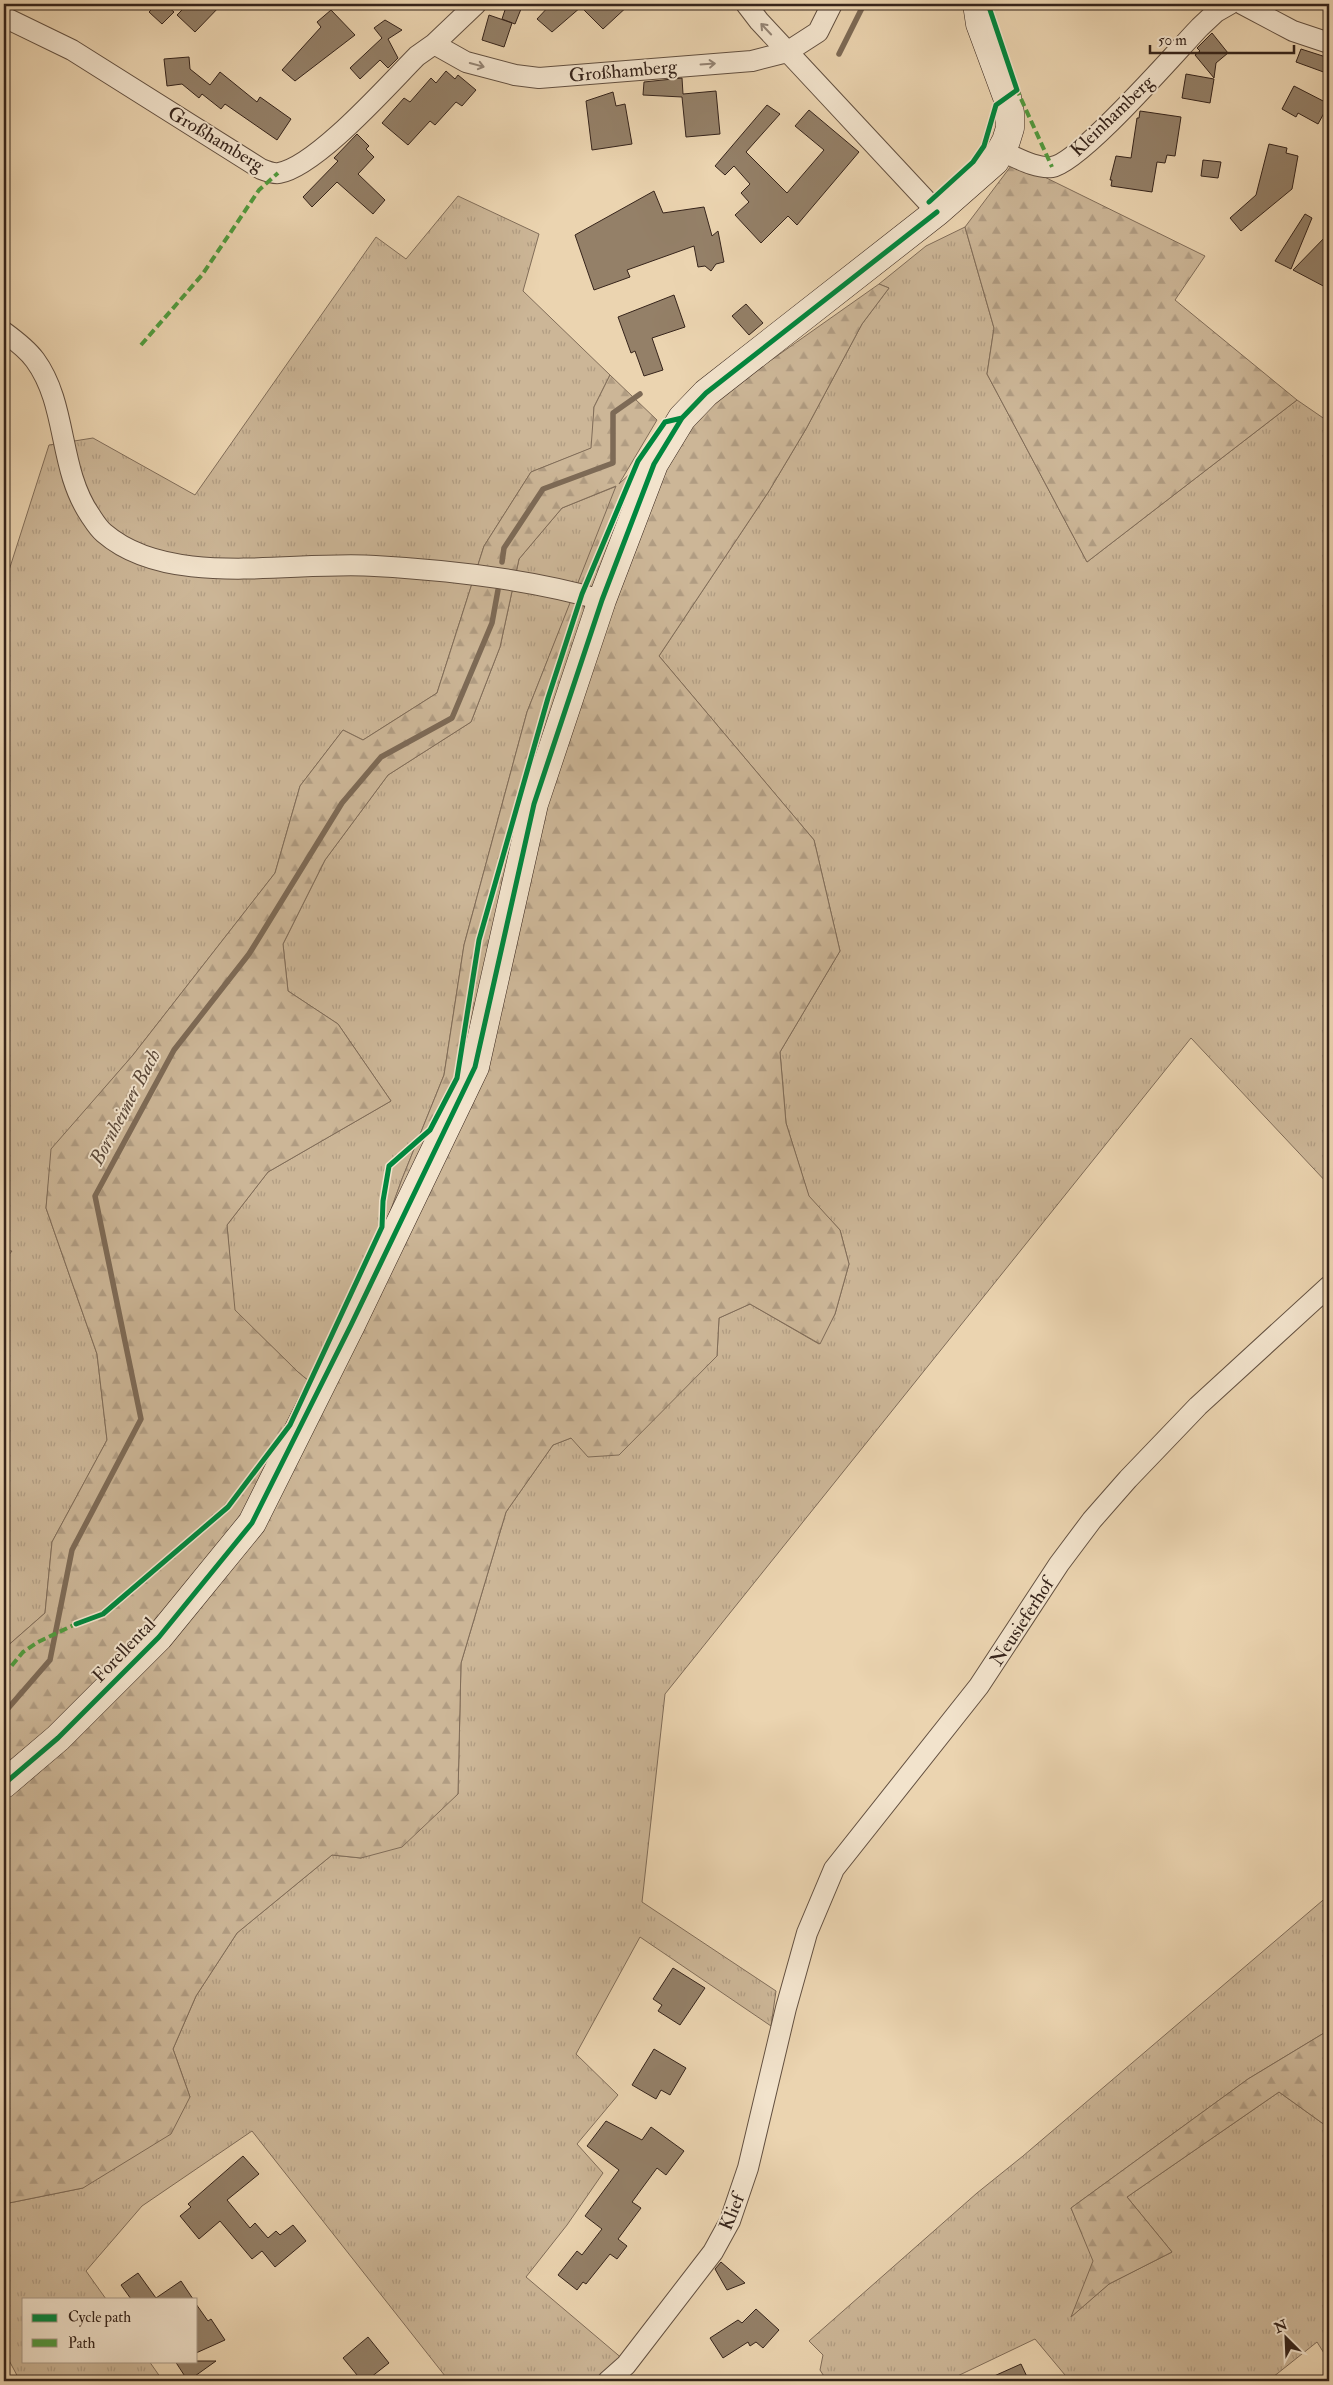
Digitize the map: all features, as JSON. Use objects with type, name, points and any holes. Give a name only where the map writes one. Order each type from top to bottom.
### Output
[{"type":"street","name":"Großhamberg","points":[[4,17],[72,50],[261,169],[278,173],[298,166],[322,150],[418,56],[434,44],[476,4]]},
{"type":"street","points":[[746,4],[787,52],[937,212]]},
{"type":"street","name":"Großhamberg","points":[[434,44],[466,62],[515,75],[539,78],[752,60],[787,52],[818,32],[832,4]]},
{"type":"street","name":"Forellental","points":[[4,1784],[58,1738],[159,1638],[252,1523],[351,1325],[475,1066],[534,804],[602,600],[654,464],[682,418],[706,393],[937,212],[986,170],[1001,151],[1010,128],[1009,102],[980,24],[977,4]]},
{"type":"street","name":"Kleinhamberg","points":[[1001,151],[1037,166],[1052,167],[1063,163],[1089,144],[1200,27],[1216,12],[1230,4]]},
{"type":"street","points":[[1242,4],[1294,31],[1329,43]]},
{"type":"street","points":[[4,332],[34,360],[49,385],[70,475],[83,504],[102,532],[127,549],[159,562],[209,568],[373,565],[461,573],[582,594],[602,600]]},
{"type":"street","name":"Neusieferhof","points":[[786,2008],[808,1933],[834,1869],[979,1686],[1059,1564],[1092,1520],[1128,1478],[1198,1406],[1329,1286]]},
{"type":"street","name":"Klief","points":[[608,2381],[626,2365],[714,2252],[730,2221],[748,2168],[786,2008]]},
{"type":"green space","points":[[1014,162],[1205,256],[1175,300],[1297,400],[1087,562],[987,374],[994,328],[965,227]]},
{"type":"green space","points":[[458,196],[539,234],[523,291],[610,375],[594,407],[592,448],[531,472],[484,546],[437,693],[363,740],[343,730],[300,786],[275,873],[133,1055],[52,1149],[46,1208],[97,1354],[107,1440],[52,1542],[45,1613],[4,1649],[4,1261],[12,1251],[4,1251],[4,586],[49,445],[93,438],[195,495],[376,237],[406,259]]},
{"type":"green space","points":[[965,227],[994,328],[987,374],[1087,562],[1297,400],[1329,422],[1329,1185],[1191,1038],[665,1694],[642,1902],[776,1991],[771,2026],[640,1937],[576,2054],[618,2095],[577,2144],[603,2173],[567,2225],[526,2277],[624,2360],[597,2381],[449,2381],[252,2131],[142,2206],[86,2271],[105,2298],[22,2298],[22,2362],[150,2362],[163,2381],[20,2381],[4,2351],[4,2204],[83,2188],[190,2097],[173,2049],[196,1996],[237,1933],[332,1855],[361,1858],[458,1794],[461,1663],[506,1512],[553,1445],[571,1438],[717,1356],[719,1318],[750,1304],[819,1344],[835,1314],[849,1264],[840,1230],[809,1197],[786,1123],[780,1052],[840,951],[814,840],[659,656],[769,491],[806,429],[862,324],[889,288],[879,284],[926,246]]},
{"type":"green space","points":[[879,284],[889,288],[862,324],[806,429],[769,491],[659,656],[814,840],[840,951],[780,1052],[786,1123],[809,1196],[840,1230],[849,1264],[835,1314],[820,1344],[750,1304],[719,1318],[717,1356],[619,1455],[588,1457],[571,1438],[553,1445],[506,1512],[461,1663],[458,1794],[402,1847],[361,1858],[332,1855],[237,1933],[196,1996],[173,2049],[190,2097],[171,2134],[83,2188],[4,2204],[4,1649],[45,1613],[52,1542],[107,1440],[97,1354],[46,1208],[51,1149],[133,1055],[275,873],[300,786],[343,730],[363,740],[437,693],[484,546],[531,472],[591,448],[594,407],[610,375],[657,420],[619,484],[689,418]],"holes":[[[616,486],[527,712],[464,945],[444,1075],[402,1179],[324,1394],[298,1372],[235,1310],[227,1225],[268,1172],[391,1101],[338,1024],[288,991],[283,944],[325,860],[388,775],[471,722],[500,647],[519,559],[562,508]]]},
{"type":"green space","points":[[617,486],[527,712],[464,945],[444,1075],[402,1179],[325,1394],[298,1372],[234,1310],[227,1225],[268,1172],[391,1101],[338,1024],[288,991],[283,944],[325,860],[388,775],[471,722],[500,647],[519,559],[562,508]]},
{"type":"green space","points":[[1329,1895],[1329,2030],[1248,2079],[1071,2208],[1094,2261],[1072,2316],[1109,2284],[1172,2252],[1127,2197],[1279,2092],[1329,2128],[1329,2361],[1317,2342],[1268,2381],[1070,2381],[1035,2339],[947,2381],[827,2381],[820,2370],[823,2355],[809,2341],[977,2193]]},
{"type":"green space","points":[[1329,2030],[1329,2128],[1279,2092],[1127,2197],[1172,2252],[1109,2284],[1071,2317],[1093,2261],[1071,2208],[1248,2079]]},
{"type":"building","points":[[157,4],[165,4],[174,12],[162,24],[149,12]]},
{"type":"building","points":[[188,4],[222,4],[195,32],[177,15]]},
{"type":"building","points":[[507,4],[523,4],[515,24],[502,19]]},
{"type":"building","points":[[551,4],[630,4],[603,29],[581,7],[552,32],[537,19]]},
{"type":"building","points":[[331,10],[355,35],[295,81],[282,70],[321,27],[317,22]]},
{"type":"building","points":[[489,15],[512,23],[504,47],[482,40]]},
{"type":"building","points":[[385,20],[402,30],[388,39],[398,58],[388,68],[380,60],[360,79],[350,68],[382,38],[374,28]]},
{"type":"building","points":[[1212,33],[1228,53],[1216,63],[1214,78],[1195,55],[1200,51],[1197,48]]},
{"type":"building","points":[[1301,49],[1329,58],[1329,74],[1296,62]]},
{"type":"building","points":[[189,57],[190,69],[210,85],[220,72],[257,102],[260,97],[291,119],[277,140],[225,104],[221,109],[202,94],[199,98],[182,84],[167,86],[164,59]]},
{"type":"building","points":[[446,71],[455,79],[458,75],[476,90],[462,106],[456,102],[435,125],[430,121],[408,145],[382,123],[404,98],[410,102],[431,78],[436,83]]},
{"type":"building","points":[[1186,74],[1214,79],[1210,103],[1182,98]]},
{"type":"building","points":[[682,78],[683,94],[716,91],[720,134],[686,137],[682,97],[643,95],[644,82]]},
{"type":"building","points":[[1294,86],[1329,104],[1318,124],[1298,113],[1296,117],[1282,109]]},
{"type":"building","points":[[613,92],[616,106],[625,104],[632,144],[592,150],[586,101]]},
{"type":"building","points":[[767,105],[780,114],[746,152],[787,193],[824,150],[795,126],[809,110],[859,152],[797,225],[788,216],[761,243],[735,215],[749,202],[741,193],[750,184],[734,166],[725,175],[715,166]]},
{"type":"building","points":[[1140,111],[1181,117],[1175,156],[1167,155],[1165,163],[1157,162],[1152,192],[1111,186],[1112,180],[1110,180],[1116,156],[1131,158],[1137,118],[1139,118]]},
{"type":"building","points":[[357,134],[369,146],[366,149],[374,157],[358,174],[385,200],[373,214],[337,182],[312,207],[303,197],[338,161],[334,158]]},
{"type":"building","points":[[1269,144],[1287,148],[1286,153],[1298,156],[1292,189],[1241,231],[1230,218],[1256,195]]},
{"type":"building","points":[[1203,160],[1221,162],[1218,178],[1201,176]]},
{"type":"building","points":[[654,191],[663,213],[704,207],[712,236],[718,231],[724,262],[716,264],[711,271],[705,266],[698,267],[694,246],[627,270],[630,277],[594,290],[575,235]]},
{"type":"building","points":[[1305,214],[1312,218],[1291,269],[1275,261]]},
{"type":"building","points":[[1329,233],[1329,289],[1293,270]]},
{"type":"building","points":[[674,295],[685,327],[652,338],[663,370],[644,376],[635,351],[631,353],[618,317]]},
{"type":"building","points":[[746,304],[763,323],[749,335],[732,316]]},
{"type":"building","points":[[673,1968],[705,1988],[680,2025],[658,2011],[662,2005],[653,1999]]},
{"type":"building","points":[[654,2049],[686,2068],[670,2095],[661,2090],[656,2099],[632,2085]]},
{"type":"building","points":[[606,2121],[642,2140],[651,2127],[684,2151],[666,2175],[657,2168],[632,2202],[641,2208],[618,2239],[627,2246],[617,2259],[610,2254],[586,2284],[583,2282],[577,2290],[558,2275],[577,2251],[582,2255],[602,2229],[585,2216],[619,2170],[587,2146]]},
{"type":"building","points":[[243,2156],[259,2174],[227,2200],[250,2228],[255,2223],[268,2238],[276,2231],[280,2235],[293,2225],[306,2241],[275,2267],[262,2251],[252,2259],[220,2221],[199,2239],[180,2216],[191,2207],[188,2204]]},
{"type":"building","points":[[721,2262],[745,2283],[727,2290],[715,2269]]},
{"type":"building","points":[[138,2273],[156,2298],[130,2298],[121,2285]]},
{"type":"building","points":[[181,2281],[192,2298],[156,2298]]},
{"type":"building","points":[[198,2307],[208,2321],[211,2319],[225,2340],[198,2352]]},
{"type":"building","points":[[756,2309],[779,2330],[763,2348],[756,2342],[750,2346],[748,2342],[723,2358],[710,2338],[738,2320],[742,2323]]},
{"type":"building","points":[[368,2337],[389,2363],[366,2381],[362,2381],[343,2358]]},
{"type":"building","points":[[216,2361],[188,2381],[176,2362]]},
{"type":"building","points":[[1021,2364],[1029,2381],[983,2381]]},
{"type":"waterway","name":"Bornheimer Bach","points":[[839,54],[864,4]]},
{"type":"waterway","name":"Bornheimer Bach","points":[[502,562],[504,548],[543,489],[613,463],[613,413],[640,394]]},
{"type":"waterway","name":"Bornheimer Bach","points":[[4,1713],[50,1660],[72,1550],[141,1419],[95,1196],[174,1050],[249,954],[342,803],[381,757],[452,718],[492,623],[498,590]]},
{"type":"marked path","points":[[1015,91],[1017,90],[1052,167]]},
{"type":"marked path","points":[[141,345],[202,275],[259,190],[278,173]]},
{"type":"marked path","points":[[4,1675],[23,1652],[38,1642],[80,1622]]},
{"type":"cycle path","points":[[929,202],[973,162],[984,146],[996,105],[1017,90],[988,4]]},
{"type":"cycle path","points":[[4,1784],[58,1738],[159,1637],[252,1523],[351,1325],[475,1067],[534,804],[602,600],[654,464],[682,418],[706,393],[937,212]]},
{"type":"cycle path","points":[[76,1624],[103,1614],[228,1507],[290,1425],[382,1227],[383,1201],[389,1166],[430,1130],[457,1078],[479,940],[548,698],[582,594],[638,461],[665,422],[682,418]]}]
